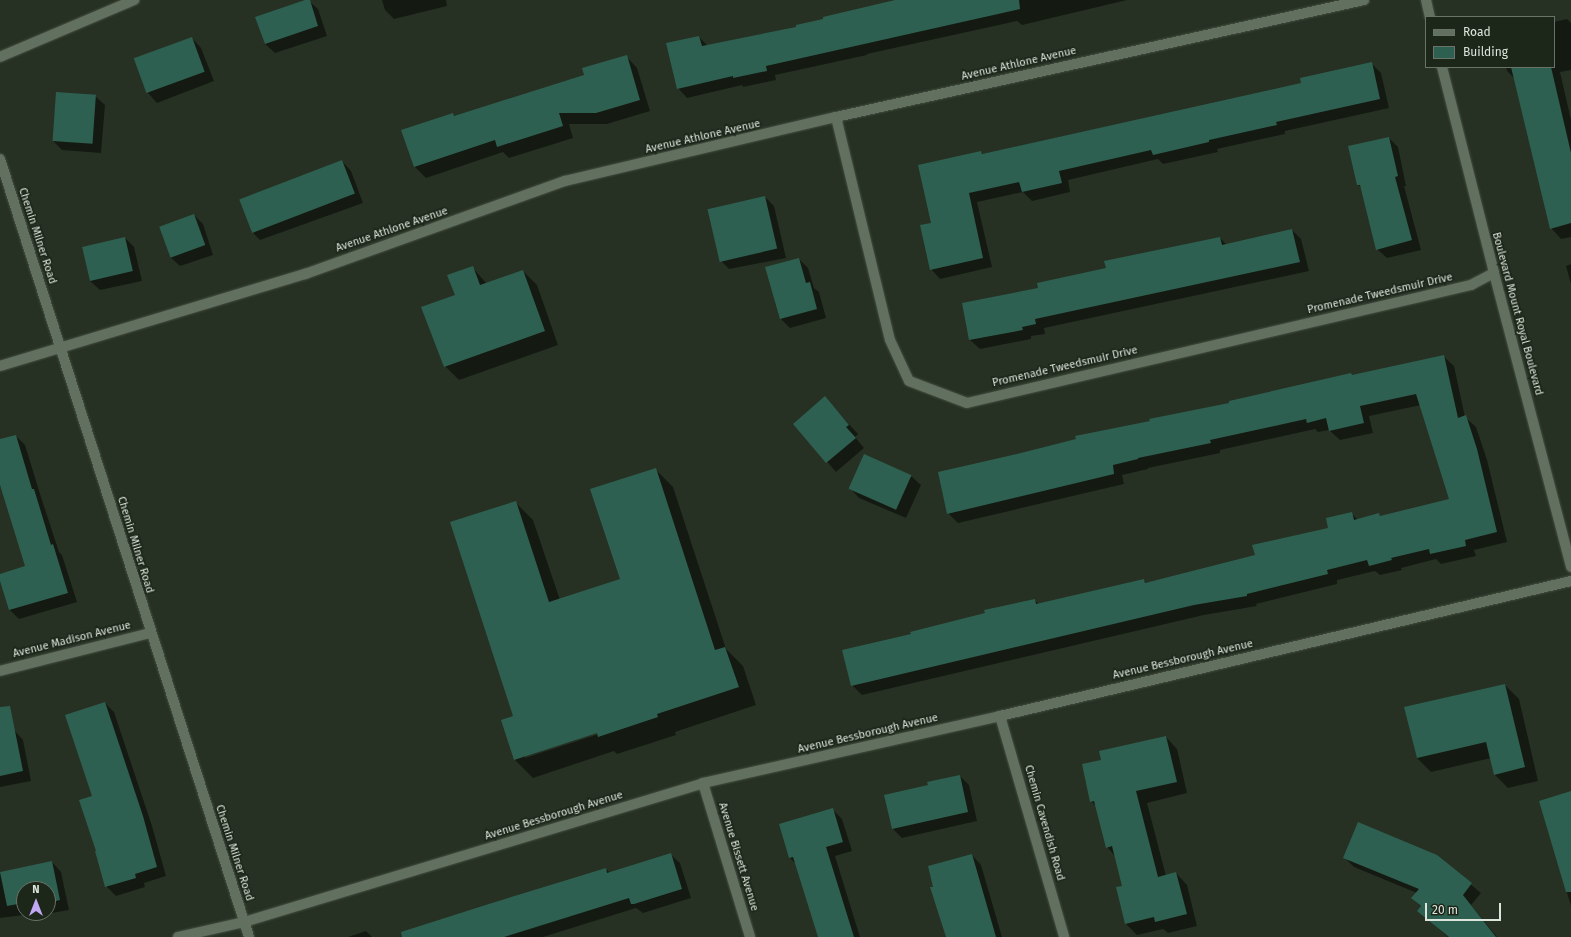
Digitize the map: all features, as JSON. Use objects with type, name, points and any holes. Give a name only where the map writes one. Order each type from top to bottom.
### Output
[{"type":"street","points":[[0,57],[134,0]]},
{"type":"street","name":"Avenue Athlone Avenue","points":[[0,366],[305,274],[565,182],[836,117],[1364,0]]},
{"type":"street","points":[[1426,0],[1430,16]]},
{"type":"street","name":"Boulevard Mount Royal Boulevard","points":[[1442,68],[1571,567]]},
{"type":"street","name":"Promenade Tweedsmuir Drive","points":[[836,117],[890,340],[909,381],[967,403],[1471,285],[1494,273]]},
{"type":"street","name":"Chemin Milner Road","points":[[0,160],[61,348],[150,633],[249,937]]},
{"type":"street","name":"Avenue Bessborough Avenue","points":[[178,937],[244,922],[703,783],[1000,716],[1571,580]]},
{"type":"street","name":"Avenue Madison Avenue","points":[[0,671],[150,633]]},
{"type":"street","name":"Chemin Cavendish Road","points":[[1000,716],[1064,937]]},
{"type":"street","name":"Avenue Bissett Avenue","points":[[703,783],[750,937]]},
{"type":"building","points":[[305,0],[310,0],[318,26],[265,44],[255,17]]},
{"type":"building","points":[[895,0],[1019,0],[1020,9],[766,66],[767,71],[733,78],[733,76],[677,89],[666,43],[699,36],[702,46],[796,27],[796,25],[823,19],[823,17]]},
{"type":"building","points":[[192,37],[205,72],[146,93],[134,58]]},
{"type":"building","points":[[627,55],[640,100],[596,113],[559,113],[563,126],[497,147],[495,140],[414,167],[401,130],[453,113],[454,116],[584,75],[582,68]]},
{"type":"building","points":[[1372,62],[1380,99],[1276,122],[1277,125],[1209,140],[1209,142],[1153,155],[1151,150],[1059,171],[1062,183],[1022,192],[1019,182],[969,193],[983,258],[930,270],[920,225],[931,223],[918,165],[981,151],[982,154],[1301,83],[1300,78]]},
{"type":"building","points":[[1511,68],[1551,68],[1571,153],[1571,223],[1550,229]]},
{"type":"building","points":[[56,92],[96,95],[92,144],[53,141]]},
{"type":"building","points":[[1389,137],[1398,176],[1395,177],[1412,240],[1376,250],[1360,185],[1357,185],[1348,146]]},
{"type":"building","points":[[342,160],[355,194],[252,233],[239,199]]},
{"type":"building","points":[[765,196],[777,249],[720,262],[708,209]]},
{"type":"building","points":[[194,214],[205,245],[171,258],[159,227]]},
{"type":"building","points":[[1292,229],[1300,262],[1035,319],[1036,324],[1022,327],[1023,330],[969,340],[962,303],[1038,288],[1037,283],[1106,268],[1104,261],[1220,237],[1222,245]]},
{"type":"building","points":[[125,237],[133,271],[90,281],[82,247]]},
{"type":"building","points":[[799,258],[806,283],[810,282],[817,309],[780,319],[765,267]]},
{"type":"building","points":[[473,266],[480,285],[523,270],[545,331],[444,367],[421,307],[455,295],[447,275]]},
{"type":"building","points":[[1444,355],[1458,418],[1466,415],[1477,449],[1497,532],[1465,540],[1466,546],[1430,554],[1429,549],[1391,558],[1392,560],[1369,566],[1367,560],[1327,570],[1328,574],[1247,594],[1247,596],[1194,605],[851,686],[842,650],[911,634],[910,632],[985,613],[984,610],[1035,599],[1036,604],[1144,579],[1145,583],[1255,555],[1252,545],[1328,528],[1326,518],[1352,512],[1354,520],[1379,513],[1380,516],[1449,499],[1416,394],[1360,406],[1364,423],[1329,431],[1326,418],[1307,423],[1306,419],[1210,440],[1211,443],[1138,458],[1113,465],[1114,474],[947,514],[938,472],[1076,439],[1075,436],[1229,403],[1229,401],[1351,373],[1352,375]]},
{"type":"building","points":[[825,396],[849,425],[846,427],[856,438],[826,463],[793,424]]},
{"type":"building","points":[[16,435],[32,489],[34,489],[51,545],[53,544],[68,593],[9,610],[0,581],[0,574],[25,566],[0,485],[0,439]]},
{"type":"building","points":[[864,454],[912,475],[896,510],[849,489]]},
{"type":"building","points":[[656,468],[715,650],[725,647],[739,687],[657,714],[658,717],[598,737],[597,733],[514,760],[501,720],[513,716],[450,522],[516,501],[549,602],[620,579],[590,489]]},
{"type":"building","points":[[1505,684],[1525,767],[1494,775],[1486,742],[1417,758],[1404,707]]},
{"type":"building","points":[[105,702],[143,816],[157,867],[135,874],[136,878],[105,887],[96,851],[79,800],[92,796],[65,715]]},
{"type":"building","points":[[10,706],[23,771],[0,776],[0,707]]},
{"type":"building","points":[[1166,736],[1177,782],[1136,791],[1158,877],[1176,872],[1187,914],[1155,922],[1154,917],[1125,924],[1116,887],[1122,886],[1112,846],[1106,848],[1094,801],[1090,802],[1082,764],[1101,760],[1099,751]]},
{"type":"building","points":[[960,775],[968,812],[892,829],[884,795],[928,785],[927,782]]},
{"type":"building","points":[[1571,791],[1571,892],[1566,892],[1539,801]]},
{"type":"building","points":[[833,808],[843,842],[826,847],[854,937],[818,937],[793,857],[789,858],[779,824]]},
{"type":"building","points":[[1358,822],[1437,855],[1472,883],[1463,895],[1496,937],[1449,937],[1417,911],[1421,906],[1411,898],[1419,889],[1343,858]]},
{"type":"building","points":[[671,853],[682,889],[634,904],[631,904],[629,898],[504,937],[402,937],[401,932],[492,903],[606,868],[607,873]]},
{"type":"building","points":[[972,854],[996,937],[946,937],[930,887],[933,887],[928,866]]},
{"type":"building","points":[[52,861],[60,900],[56,901],[56,881],[16,881],[16,904],[7,906],[0,872]]}]
